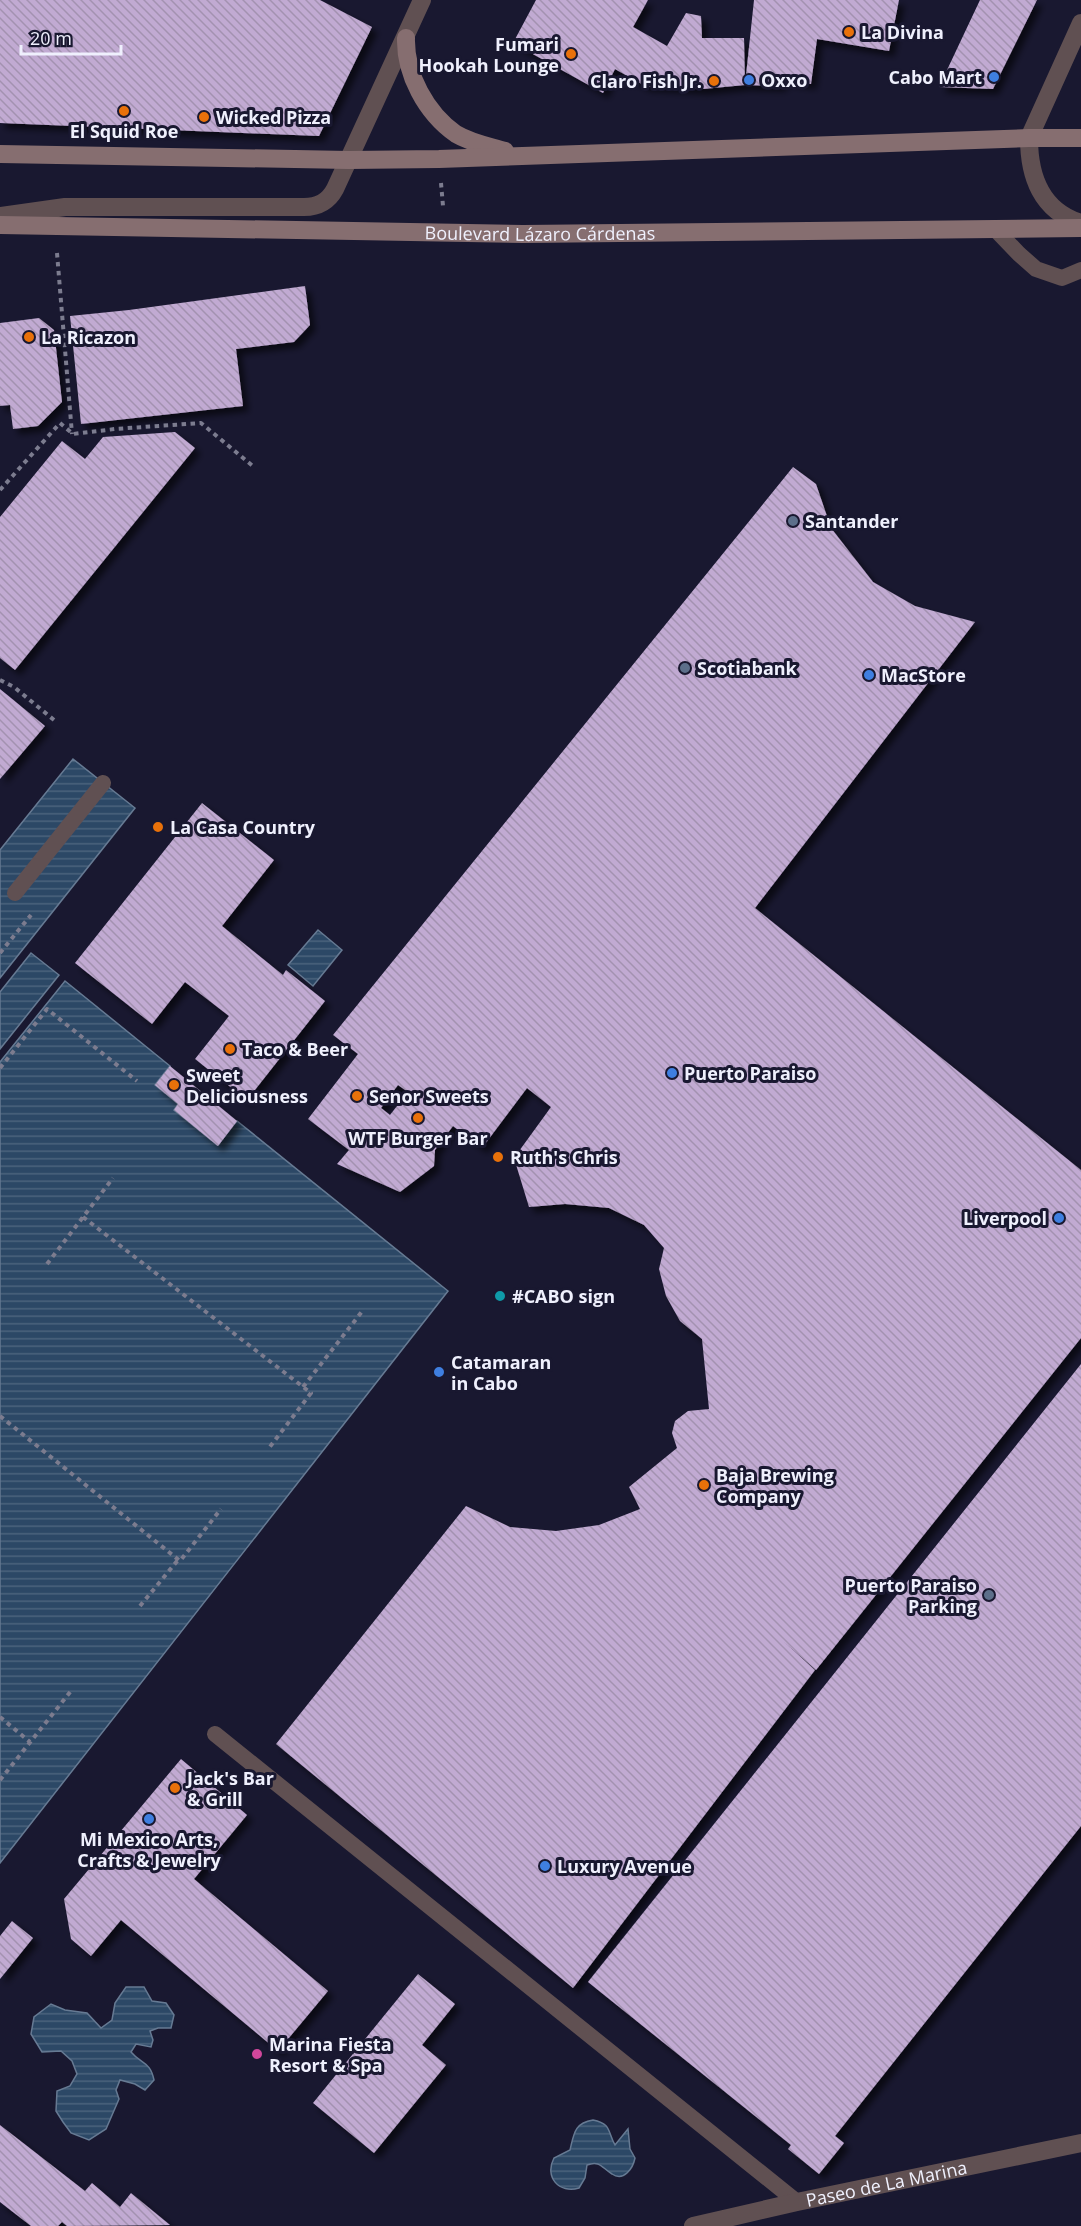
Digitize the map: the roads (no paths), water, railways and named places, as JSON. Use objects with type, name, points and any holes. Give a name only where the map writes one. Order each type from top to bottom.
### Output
[{"type":"main road","points":[[406,38],[406,52],[416,85],[442,120],[456,133],[475,143],[527,156]]},
{"type":"main road","points":[[0,154],[349,160],[439,159],[1081,138]]},
{"type":"main road","name":"Boulevard Lázaro Cárdenas","points":[[0,225],[523,234],[1081,228]]},
{"type":"street","points":[[0,216],[65,207],[311,207],[324,202],[332,195],[406,38],[415,2]]},
{"type":"street","points":[[1081,23],[1029,138],[1029,157],[1034,179],[1041,194],[1061,214],[1081,223]]},
{"type":"street","name":"Paseo de La Marina","points":[[693,2226],[1081,2143]]},
{"type":"lane","points":[[994,228],[1036,269],[1062,278],[1081,270]]},
{"type":"lane","points":[[15,893],[103,783]]},
{"type":"lane","points":[[215,1734],[797,2202]]},
{"type":"water","points":[[73,759],[135,808],[0,978],[0,850]]},
{"type":"water","points":[[318,930],[342,950],[313,986],[288,965]]},
{"type":"water","points":[[31,953],[59,975],[0,1049],[0,992]]},
{"type":"water","points":[[65,981],[170,1066],[155,1085],[178,1104],[174,1110],[217,1145],[237,1121],[448,1291],[0,1863],[0,1062]]},
{"type":"water","points":[[126,1987],[144,1987],[152,2001],[166,2003],[174,2015],[171,2028],[158,2028],[150,2031],[153,2040],[151,2047],[136,2044],[131,2052],[148,2066],[154,2080],[145,2090],[135,2084],[120,2080],[116,2090],[119,2099],[106,2129],[89,2140],[71,2133],[56,2111],[57,2091],[70,2086],[77,2074],[72,2061],[61,2051],[42,2052],[31,2034],[34,2017],[51,2004],[65,2010],[87,2013],[101,2028],[112,2020],[115,2003]]},
{"type":"water","points":[[593,2120],[606,2126],[615,2145],[628,2129],[630,2149],[635,2158],[632,2166],[624,2175],[616,2176],[601,2165],[587,2165],[585,2178],[579,2188],[565,2189],[552,2177],[551,2165],[554,2158],[570,2150],[578,2127]]},
{"type":"place","name":"La Divina","points":[[849,32]]},
{"type":"place","name":"Fumari Hookah Lounge","points":[[571,54]]},
{"type":"place","name":"Cabo Mart","points":[[994,77]]},
{"type":"place","name":"Oxxo","points":[[749,80]]},
{"type":"place","name":"Claro Fish Jr.","points":[[714,81]]},
{"type":"place","name":"El Squid Roe","points":[[124,111]]},
{"type":"place","name":"Wicked Pizza","points":[[204,117]]},
{"type":"place","name":"La Ricazon","points":[[29,337]]},
{"type":"place","name":"Santander","points":[[793,521]]},
{"type":"place","name":"Scotiabank","points":[[685,668]]},
{"type":"place","name":"MacStore","points":[[869,675]]},
{"type":"place","name":"La Casa Country","points":[[158,827]]},
{"type":"place","name":"Taco & Beer","points":[[230,1049]]},
{"type":"place","name":"Puerto Paraiso","points":[[672,1073]]},
{"type":"place","name":"Sweet Deliciousness","points":[[174,1085]]},
{"type":"place","name":"Senor Sweets","points":[[357,1096]]},
{"type":"place","name":"WTF Burger Bar","points":[[418,1118]]},
{"type":"place","name":"Ruth's Chris","points":[[498,1157]]},
{"type":"place","name":"Liverpool","points":[[1059,1218]]},
{"type":"place","name":"#CABO sign","points":[[500,1296]]},
{"type":"place","name":"Catamaran in Cabo","points":[[439,1372]]},
{"type":"place","name":"Baja Brewing Company","points":[[704,1485]]},
{"type":"place","name":"Puerto Paraiso Parking","points":[[989,1595]]},
{"type":"place","name":"Jack's Bar & Grill","points":[[175,1788]]},
{"type":"place","name":"Mi Mexico Arts, Crafts & Jewelry","points":[[149,1819]]},
{"type":"place","name":"Luxury Avenue","points":[[545,1866]]},
{"type":"place","name":"Marina Fiesta Resort & Spa","points":[[257,2054]]}]
